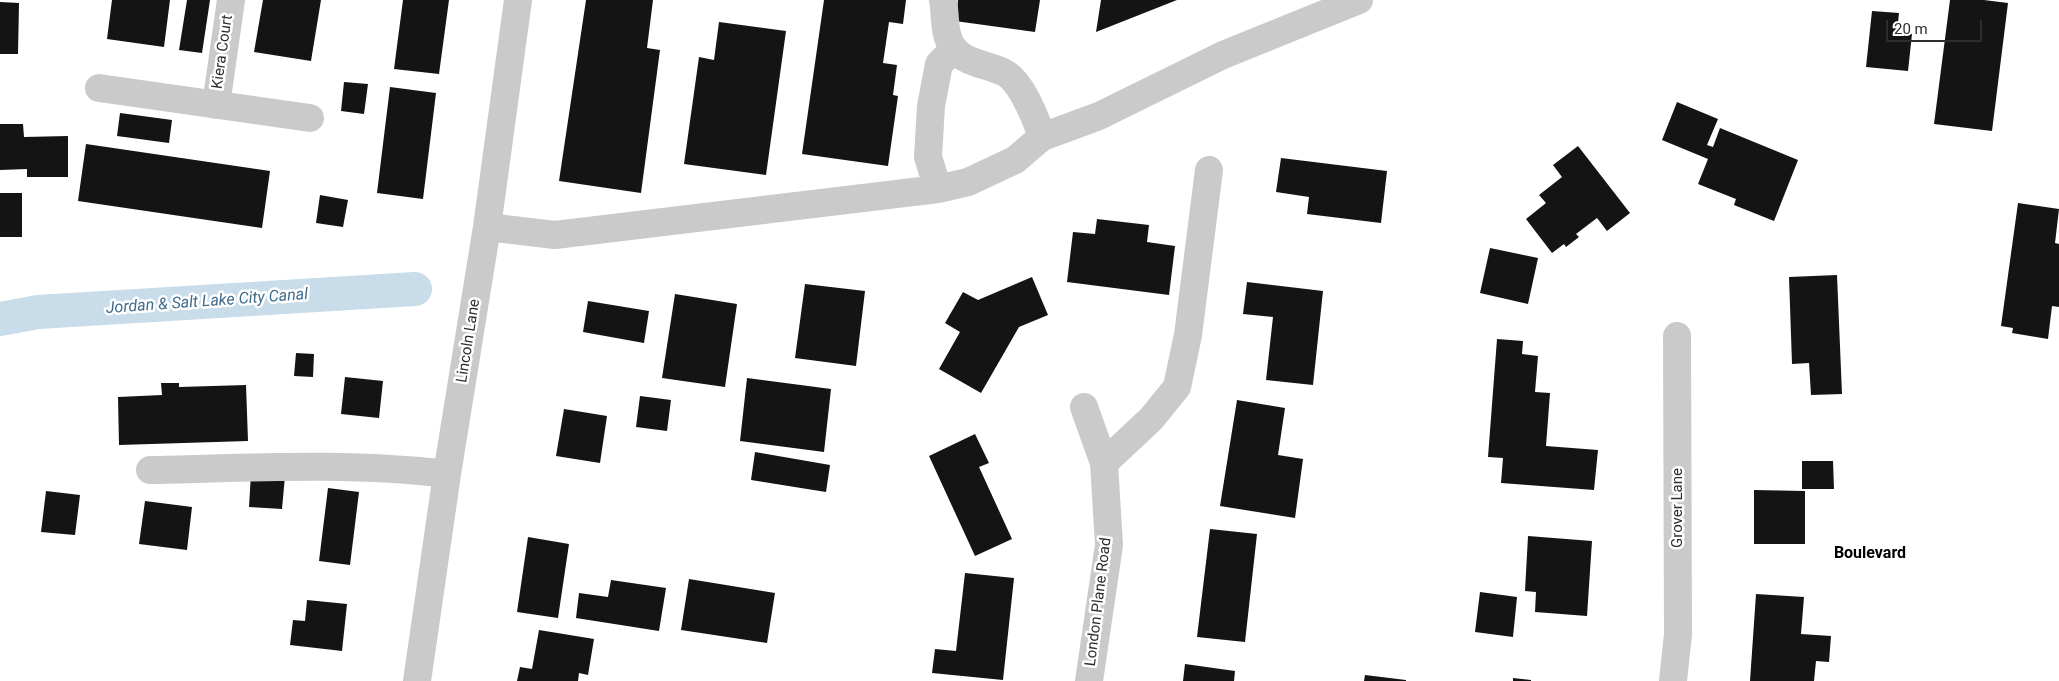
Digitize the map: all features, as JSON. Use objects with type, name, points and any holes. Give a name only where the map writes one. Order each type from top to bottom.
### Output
[{"type":"street","name":"Kiera Court","points":[[216,105],[231,0]]},
{"type":"street","name":"Lincoln Lane","points":[[417,681],[447,474],[487,227],[518,0]]},
{"type":"street","points":[[943,0],[946,32],[954,49],[971,60],[1005,72],[1031,105],[1042,137]]},
{"type":"street","points":[[487,227],[555,235],[771,208],[938,190],[968,182],[1015,160],[1042,137],[1099,116],[1223,55],[1359,0]]},
{"type":"street","points":[[938,190],[928,157],[930,106],[939,64],[954,49]]},
{"type":"street","points":[[99,88],[310,118]]},
{"type":"street","points":[[1104,463],[1151,419],[1177,387],[1188,334],[1209,170]]},
{"type":"street","name":"Grover Lane","points":[[1673,681],[1678,634],[1677,336]]},
{"type":"street","name":"London Plane Road","points":[[1084,407],[1104,463],[1109,545],[1089,681]]},
{"type":"street","points":[[150,470],[307,467],[422,471],[447,474]]},
{"type":"building","points":[[112,0],[170,0],[164,47],[107,39]]},
{"type":"building","points":[[187,0],[210,0],[202,53],[179,50]]},
{"type":"building","points":[[263,0],[321,0],[311,61],[254,52]]},
{"type":"building","points":[[403,0],[449,0],[439,74],[394,69]]},
{"type":"building","points":[[586,0],[653,0],[647,48],[660,50],[641,193],[559,181]]},
{"type":"building","points":[[824,0],[906,0],[903,24],[889,22],[883,63],[897,65],[893,95],[898,96],[888,166],[802,154]]},
{"type":"building","points":[[958,0],[1040,0],[1035,32],[955,21]]},
{"type":"building","points":[[1101,0],[1177,0],[1096,32]]},
{"type":"building","points":[[1950,0],[1984,0],[2008,3],[1992,131],[1934,124]]},
{"type":"building","points":[[0,2],[19,3],[18,54],[0,54]]},
{"type":"building","points":[[1872,11],[1899,13],[1897,32],[1912,34],[1908,71],[1866,67]]},
{"type":"building","points":[[719,22],[786,31],[766,175],[684,164],[699,57],[714,60]]},
{"type":"building","points":[[344,82],[368,84],[364,114],[341,111]]},
{"type":"building","points":[[390,87],[436,93],[423,199],[377,193]]},
{"type":"building","points":[[1677,102],[1718,119],[1707,145],[1713,147],[1720,128],[1798,160],[1774,221],[1734,205],[1736,199],[1698,184],[1708,159],[1662,140]]},
{"type":"building","points":[[120,113],[172,120],[169,143],[117,136]]},
{"type":"building","points":[[0,124],[23,124],[24,137],[68,136],[68,177],[27,177],[27,169],[0,170]]},
{"type":"building","points":[[86,144],[270,171],[262,228],[78,201]]},
{"type":"building","points":[[1578,146],[1630,213],[1607,231],[1597,218],[1576,234],[1579,237],[1566,247],[1564,244],[1552,253],[1526,219],[1546,203],[1539,195],[1562,177],[1553,165]]},
{"type":"building","points":[[1281,158],[1387,171],[1381,223],[1307,214],[1309,197],[1276,192]]},
{"type":"building","points":[[0,193],[22,193],[22,237],[0,237]]},
{"type":"building","points":[[320,195],[348,200],[343,227],[316,223]]},
{"type":"building","points":[[2018,203],[2059,209],[2055,243],[2059,244],[2059,307],[2052,306],[2048,339],[2012,333],[2013,328],[2001,326]]},
{"type":"building","points":[[1097,219],[1149,225],[1147,242],[1175,246],[1169,295],[1067,282],[1073,232],[1095,234]]},
{"type":"building","points":[[1490,248],[1538,258],[1528,304],[1480,293]]},
{"type":"building","points":[[1837,275],[1842,394],[1811,395],[1809,363],[1792,364],[1789,277]]},
{"type":"building","points":[[1032,277],[1048,315],[1019,327],[981,393],[939,369],[960,332],[945,323],[963,292],[978,300]]},
{"type":"building","points":[[1247,282],[1323,291],[1313,385],[1266,380],[1273,317],[1243,314]]},
{"type":"building","points":[[805,284],[865,291],[856,366],[795,358]]},
{"type":"building","points":[[675,294],[737,304],[725,387],[662,378]]},
{"type":"building","points":[[588,301],[649,311],[644,343],[583,332]]},
{"type":"building","points":[[1497,339],[1523,341],[1522,354],[1538,356],[1535,392],[1550,393],[1546,446],[1598,450],[1594,490],[1501,483],[1503,458],[1488,457]]},
{"type":"building","points":[[296,353],[314,354],[313,377],[294,376]]},
{"type":"building","points":[[345,377],[383,381],[379,418],[341,414]]},
{"type":"building","points":[[747,378],[831,389],[824,452],[740,441]]},
{"type":"building","points":[[161,383],[179,383],[179,387],[246,385],[248,441],[119,445],[118,397],[162,395]]},
{"type":"building","points":[[640,396],[671,400],[667,431],[636,427]]},
{"type":"building","points":[[1237,400],[1285,408],[1278,455],[1303,459],[1295,518],[1220,506]]},
{"type":"building","points":[[564,409],[607,416],[600,463],[556,456]]},
{"type":"building","points":[[975,434],[989,463],[979,467],[1012,539],[975,556],[929,456]]},
{"type":"building","points":[[755,452],[830,465],[826,492],[751,480]]},
{"type":"building","points":[[1802,461],[1833,461],[1834,489],[1802,489]]},
{"type":"building","points":[[251,473],[285,476],[282,509],[249,507]]},
{"type":"building","points":[[328,488],[359,492],[350,565],[319,561]]},
{"type":"building","points":[[1754,490],[1805,491],[1805,544],[1754,544]]},
{"type":"building","points":[[46,491],[80,495],[75,535],[41,532]]},
{"type":"building","points":[[145,501],[192,507],[187,550],[139,544]]},
{"type":"building","points":[[1210,529],[1257,534],[1245,642],[1197,637]]},
{"type":"building","points":[[1528,536],[1592,541],[1587,616],[1535,612],[1536,592],[1525,591]]},
{"type":"building","points":[[528,537],[569,544],[558,618],[517,612]]},
{"type":"building","points":[[965,573],[1014,578],[1003,680],[932,673],[935,649],[956,651]]},
{"type":"building","points":[[689,579],[775,593],[767,643],[681,630]]},
{"type":"building","points":[[611,580],[666,588],[659,631],[576,618],[579,593],[608,597]]},
{"type":"building","points":[[1480,592],[1517,597],[1513,637],[1475,632]]},
{"type":"building","points":[[1756,594],[1804,597],[1801,634],[1831,636],[1829,662],[1816,661],[1814,681],[1750,681]]},
{"type":"building","points":[[307,600],[347,604],[342,651],[290,645],[293,620],[305,621]]},
{"type":"building","points":[[539,630],[594,639],[588,675],[579,673],[578,681],[517,681],[520,667],[532,669]]},
{"type":"building","points":[[1185,664],[1235,671],[1234,681],[1183,681]]},
{"type":"building","points":[[1365,675],[1406,680],[1406,681],[1364,681]]},
{"type":"building","points":[[1513,678],[1531,680],[1531,681],[1513,681]]},
{"type":"waterway","name":"Jordan & Salt Lake City Canal","points":[[0,319],[38,312],[415,289]]},
{"type":"district","name":"Boulevard","points":[[1870,554]]}]
